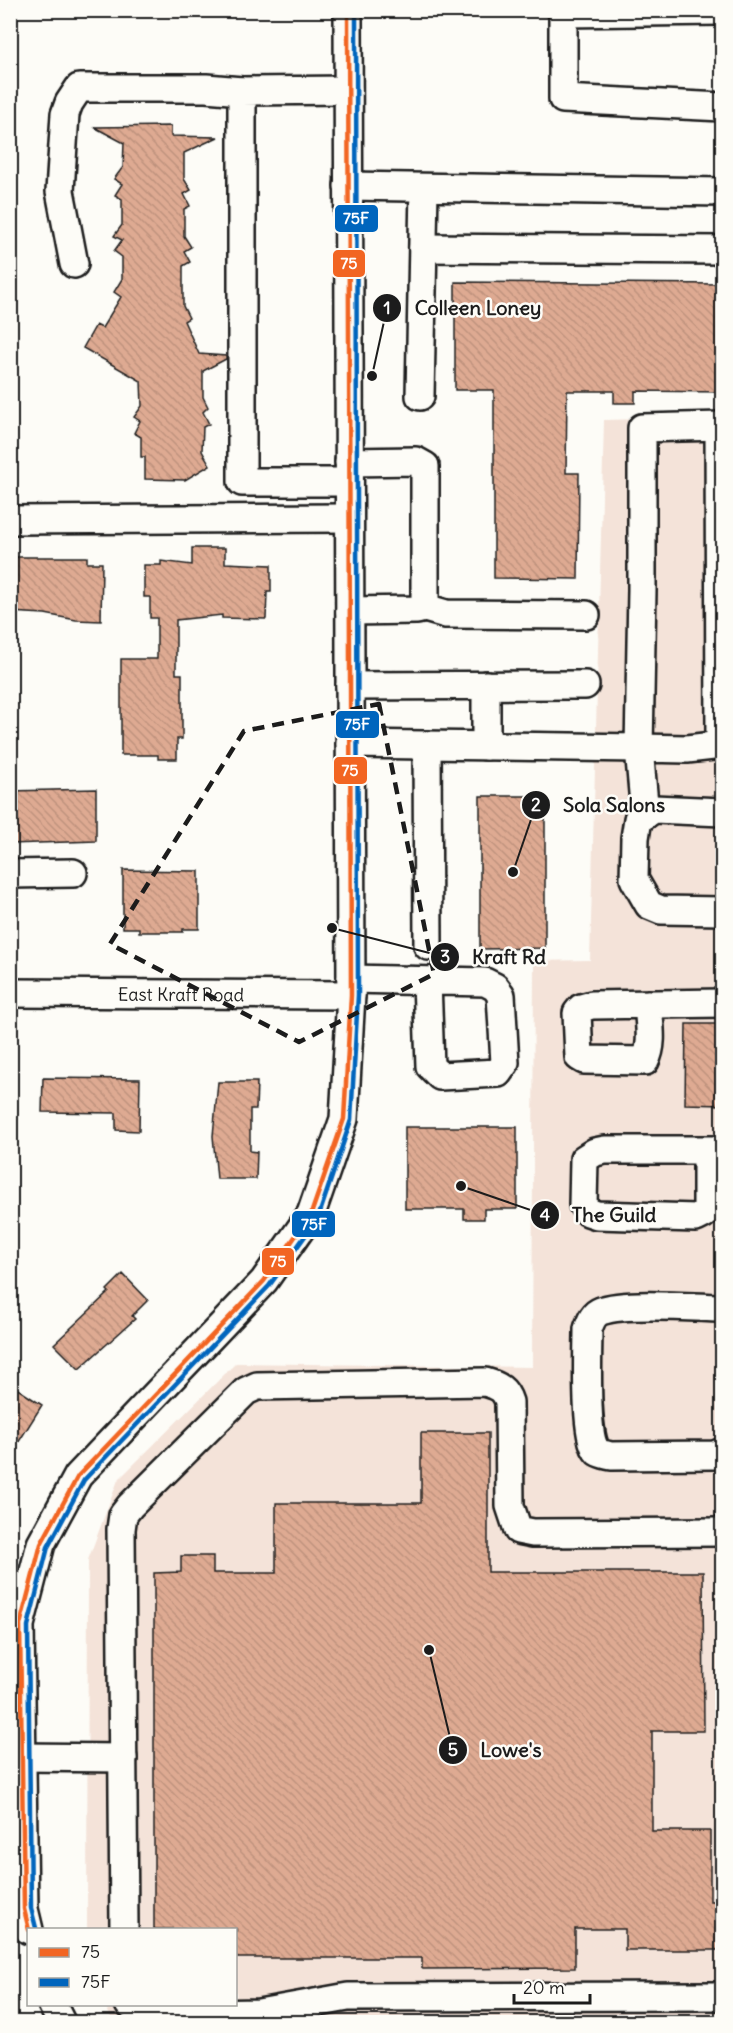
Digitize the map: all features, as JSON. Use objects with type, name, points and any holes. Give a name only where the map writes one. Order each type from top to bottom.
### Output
[{"type":"street","points":[[29,1928],[17,1883],[21,1757],[20,1625],[41,1544],[78,1476],[264,1281],[311,1214],[344,1119],[351,987],[348,10]]},
{"type":"street","points":[[723,11],[562,12],[564,99],[723,107]]},
{"type":"street","points":[[74,264],[60,190],[65,114],[79,88],[206,87],[242,91],[348,90]]},
{"type":"street","points":[[242,91],[242,482],[349,472],[416,461],[425,466],[425,608]]},
{"type":"street","points":[[348,186],[723,192]]},
{"type":"street","points":[[420,396],[424,188]]},
{"type":"street","points":[[423,248],[723,250]]},
{"type":"street","points":[[350,744],[427,746],[486,746],[639,748],[687,749],[721,746],[721,426],[642,428],[639,748],[645,815]]},
{"type":"street","points":[[10,520],[349,518]]},
{"type":"street","points":[[350,611],[425,608],[446,614],[586,615]]},
{"type":"street","points":[[486,685],[486,746]]},
{"type":"street","points":[[350,686],[585,685]]},
{"type":"street","points":[[427,746],[428,946]]},
{"type":"street","points":[[723,812],[654,809],[638,819],[634,879],[649,905],[661,910],[723,911]]},
{"type":"street","points":[[10,874],[73,873]]},
{"type":"street","name":"East Kraft Road","points":[[10,993],[351,987],[427,981]]},
{"type":"street","points":[[648,1004],[723,1003]]},
{"type":"street","points":[[715,1150],[707,1208],[704,1214],[696,1218],[597,1215],[588,1212],[583,1205],[584,1159],[595,1152],[715,1150]]},
{"type":"street","points":[[723,1309],[620,1307],[600,1311],[593,1317],[588,1329],[589,1428],[594,1446],[599,1453],[611,1456],[715,1455],[723,1452]]},
{"type":"street","points":[[124,1928],[123,1515],[246,1391],[257,1386],[485,1382],[498,1386],[506,1392],[510,1402],[510,1506],[518,1530],[533,1533],[723,1532]]},
{"type":"street","points":[[21,1757],[123,1758]]},
{"type":"street","points":[[132,2006],[141,2013],[193,2018],[259,2013],[348,1997],[723,1996]]},
{"type":"street","points":[[53,2006],[61,2022]]},
{"type":"highlighted area","points":[[379,704],[434,974],[299,1042],[110,944],[244,731]]},
{"type":"shaded area","points":[[722,417],[722,2022],[113,2022],[105,2006],[237,2006],[237,1928],[87,1928],[88,1560],[118,1480],[236,1363],[532,1367],[534,961],[590,960],[604,420]]},
{"type":"building","points":[[171,126],[171,136],[218,137],[184,153],[184,179],[191,190],[184,194],[190,206],[184,209],[184,236],[191,247],[184,251],[190,262],[183,266],[183,306],[189,318],[184,321],[199,354],[226,356],[226,359],[203,371],[203,397],[208,407],[203,412],[209,424],[203,427],[202,451],[210,465],[185,480],[145,479],[145,457],[141,457],[141,437],[134,433],[140,421],[134,417],[142,406],[141,381],[83,348],[96,325],[102,328],[121,297],[114,292],[122,279],[122,257],[114,251],[122,240],[114,236],[122,225],[122,199],[115,195],[122,184],[114,179],[123,167],[124,143],[94,127]]},
{"type":"building","points":[[455,282],[723,284],[723,392],[635,391],[635,403],[614,403],[614,391],[567,391],[566,473],[579,473],[578,579],[494,578],[494,390],[455,390]]},
{"type":"building","points":[[192,548],[225,548],[225,563],[271,565],[271,592],[267,592],[266,619],[222,618],[222,615],[176,620],[176,674],[182,674],[182,739],[177,739],[177,759],[158,759],[158,755],[121,755],[121,659],[157,659],[157,618],[150,618],[150,597],[144,597],[144,565],[161,565],[161,561],[192,565]]},
{"type":"building","points":[[10,557],[87,557],[87,563],[102,563],[101,621],[10,612]]},
{"type":"building","points":[[96,789],[96,841],[10,844],[10,791]]},
{"type":"building","points":[[480,796],[545,796],[545,948],[480,949]]},
{"type":"building","points":[[123,870],[199,871],[199,929],[183,929],[183,932],[139,932],[139,928],[123,928]]},
{"type":"building","points":[[686,1024],[723,1024],[723,1105],[685,1104]]},
{"type":"building","points":[[43,1078],[140,1079],[139,1131],[116,1130],[116,1113],[42,1112]]},
{"type":"building","points":[[218,1082],[257,1082],[256,1109],[250,1109],[250,1151],[257,1152],[256,1179],[217,1179],[213,1136]]},
{"type":"building","points":[[405,1127],[517,1127],[517,1209],[484,1209],[484,1219],[464,1219],[464,1209],[405,1209]]},
{"type":"building","points":[[123,1274],[148,1300],[132,1316],[135,1319],[79,1369],[54,1344],[109,1292],[107,1290]]},
{"type":"building","points":[[10,1384],[42,1405],[10,1456]]},
{"type":"building","points":[[421,1433],[488,1433],[488,1572],[703,1572],[704,1731],[652,1731],[652,1831],[710,1831],[710,1901],[723,1901],[723,1950],[625,1950],[625,1929],[575,1929],[575,1968],[422,1969],[422,1958],[237,1958],[237,1928],[154,1928],[154,1573],[181,1572],[181,1556],[213,1556],[213,1573],[276,1573],[276,1503],[421,1503]]},
{"type":"transit line","name":"75","points":[[29,1928],[24,1909],[20,1625],[41,1544],[78,1476],[264,1281],[311,1214],[344,1119],[351,995],[348,10]]},
{"type":"transit line","name":"75F","points":[[36,1928],[31,1908],[28,1626],[48,1547],[84,1480],[269,1286],[318,1218],[351,1120],[358,995],[356,10]]},
{"type":"place","name":"Colleen Loney","points":[[372,376]]},
{"type":"place","name":"Sola Salons","points":[[513,872]]},
{"type":"place","name":"Kraft Rd","points":[[332,928]]},
{"type":"place","name":"The Guild","points":[[461,1186]]},
{"type":"place","name":"Lowe's","points":[[429,1650]]}]
